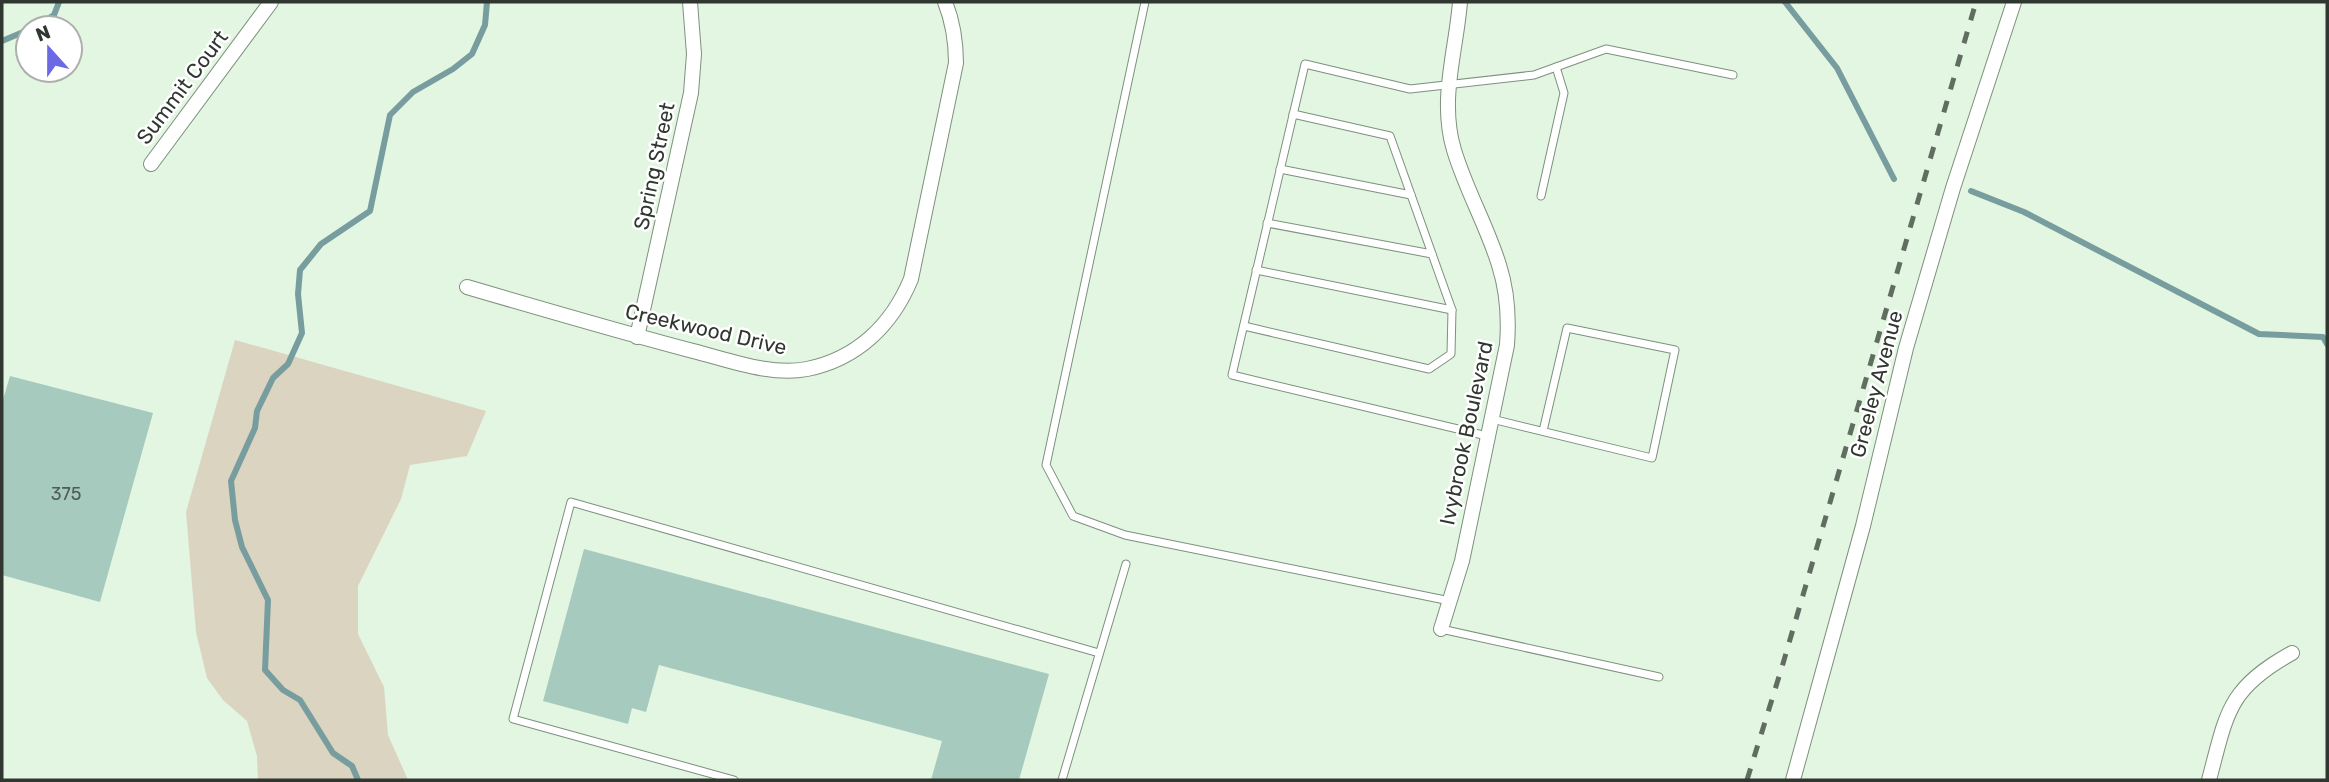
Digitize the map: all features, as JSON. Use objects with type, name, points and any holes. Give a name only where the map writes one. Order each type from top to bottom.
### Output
[{"type":"street","name":"Summit Court","points":[[151,164],[271,2]]},
{"type":"street","name":"Spring Street","points":[[637,337],[691,93],[694,54],[690,2]]},
{"type":"street","name":"Creekwood Drive","points":[[467,287],[637,337],[762,369],[807,369],[852,353],[876,335],[902,301],[911,279],[956,63],[951,16],[945,2]]},
{"type":"street","name":"Ivybrook Boulevard","points":[[1441,629],[1462,561],[1507,345],[1505,289],[1500,266],[1454,149],[1447,108],[1460,2]]},
{"type":"street","name":"Greeley Avenue","points":[[1793,780],[1863,526],[1906,348],[1953,188],[2014,2]]},
{"type":"street","points":[[2209,780],[2233,701],[2245,685],[2269,666],[2292,653]]},
{"type":"lane","points":[[1145,2],[1046,465],[1073,516],[1125,535],[1450,601]]},
{"type":"lane","points":[[1487,436],[1232,375],[1305,64],[1410,89],[1534,75],[1606,49],[1733,75]]},
{"type":"lane","points":[[1541,195],[1564,93],[1556,67]]},
{"type":"lane","points":[[1244,326],[1429,369],[1451,354],[1452,310],[1390,136],[1293,114]]},
{"type":"lane","points":[[1280,169],[1411,195]]},
{"type":"lane","points":[[1268,223],[1433,254]]},
{"type":"lane","points":[[1256,270],[1452,310]]},
{"type":"lane","points":[[1491,419],[1652,458],[1675,350],[1567,328],[1543,431]]},
{"type":"lane","points":[[734,780],[513,719],[571,502],[1099,653]]},
{"type":"lane","points":[[1062,780],[1126,564]]},
{"type":"lane","points":[[1441,629],[1660,677]]},
{"type":"shaded area","points":[[235,340],[486,411],[467,456],[410,465],[401,499],[358,586],[358,634],[384,687],[388,735],[408,780],[258,780],[257,756],[247,721],[223,700],[207,678],[196,632],[186,512]]},
{"type":"building","points":[[10,376],[153,413],[100,602],[2,575],[2,403]]},
{"type":"building","points":[[584,549],[1049,674],[1019,780],[931,780],[942,741],[659,665],[646,712],[632,708],[628,724],[543,701]]},
{"type":"waterway","points":[[54,14],[59,2]]},
{"type":"waterway","points":[[358,780],[352,766],[333,753],[300,700],[283,690],[265,670],[268,600],[242,547],[235,520],[231,481],[255,428],[257,411],[273,378],[288,364],[302,333],[298,294],[300,270],[321,244],[370,211],[390,115],[413,92],[453,69],[472,54],[485,25],[487,2]]},
{"type":"waterway","points":[[1785,2],[1837,68],[1894,179]]},
{"type":"waterway","points":[[2,41],[14,36]]},
{"type":"waterway","points":[[1971,191],[2024,212],[2259,334],[2323,337],[2327,344]]},
{"type":"railway","points":[[1747,780],[1976,2]]}]
